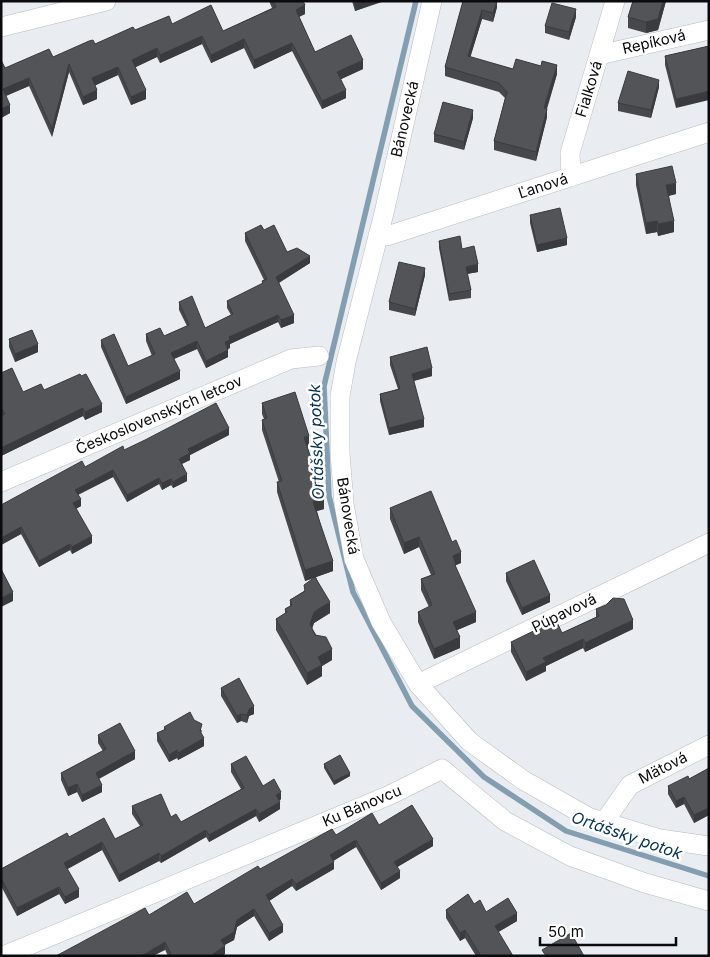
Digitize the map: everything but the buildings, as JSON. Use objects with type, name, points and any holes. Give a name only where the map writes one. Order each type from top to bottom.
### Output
[{"type":"street","points":[[1,27],[106,1]]},
{"type":"street","name":"Bánovecká","points":[[432,1],[378,235],[346,362],[340,396],[340,453],[344,504],[354,559],[381,622],[418,684],[469,741],[523,780],[588,816],[660,839],[709,846]]},
{"type":"street","name":"Fialková","points":[[571,177],[570,154],[615,1]]},
{"type":"street","name":"Repíková","points":[[599,55],[709,30]]},
{"type":"street","name":"Ľanová","points":[[378,235],[387,236],[709,132]]},
{"type":"street","name":"Československých letcov","points":[[1,482],[291,359],[319,356]]},
{"type":"street","name":"Púpavová","points":[[418,684],[709,544]]},
{"type":"street","name":"Mätová","points":[[604,822],[630,785],[709,745]]},
{"type":"street","name":"Ku Bánovcu","points":[[3,956],[390,795],[442,769],[505,821],[570,856],[645,883],[709,901]]},
{"type":"waterway","name":"Ortášsky potok","points":[[416,1],[324,386],[329,496],[353,592],[412,706],[484,777],[566,831],[709,876]]}]
